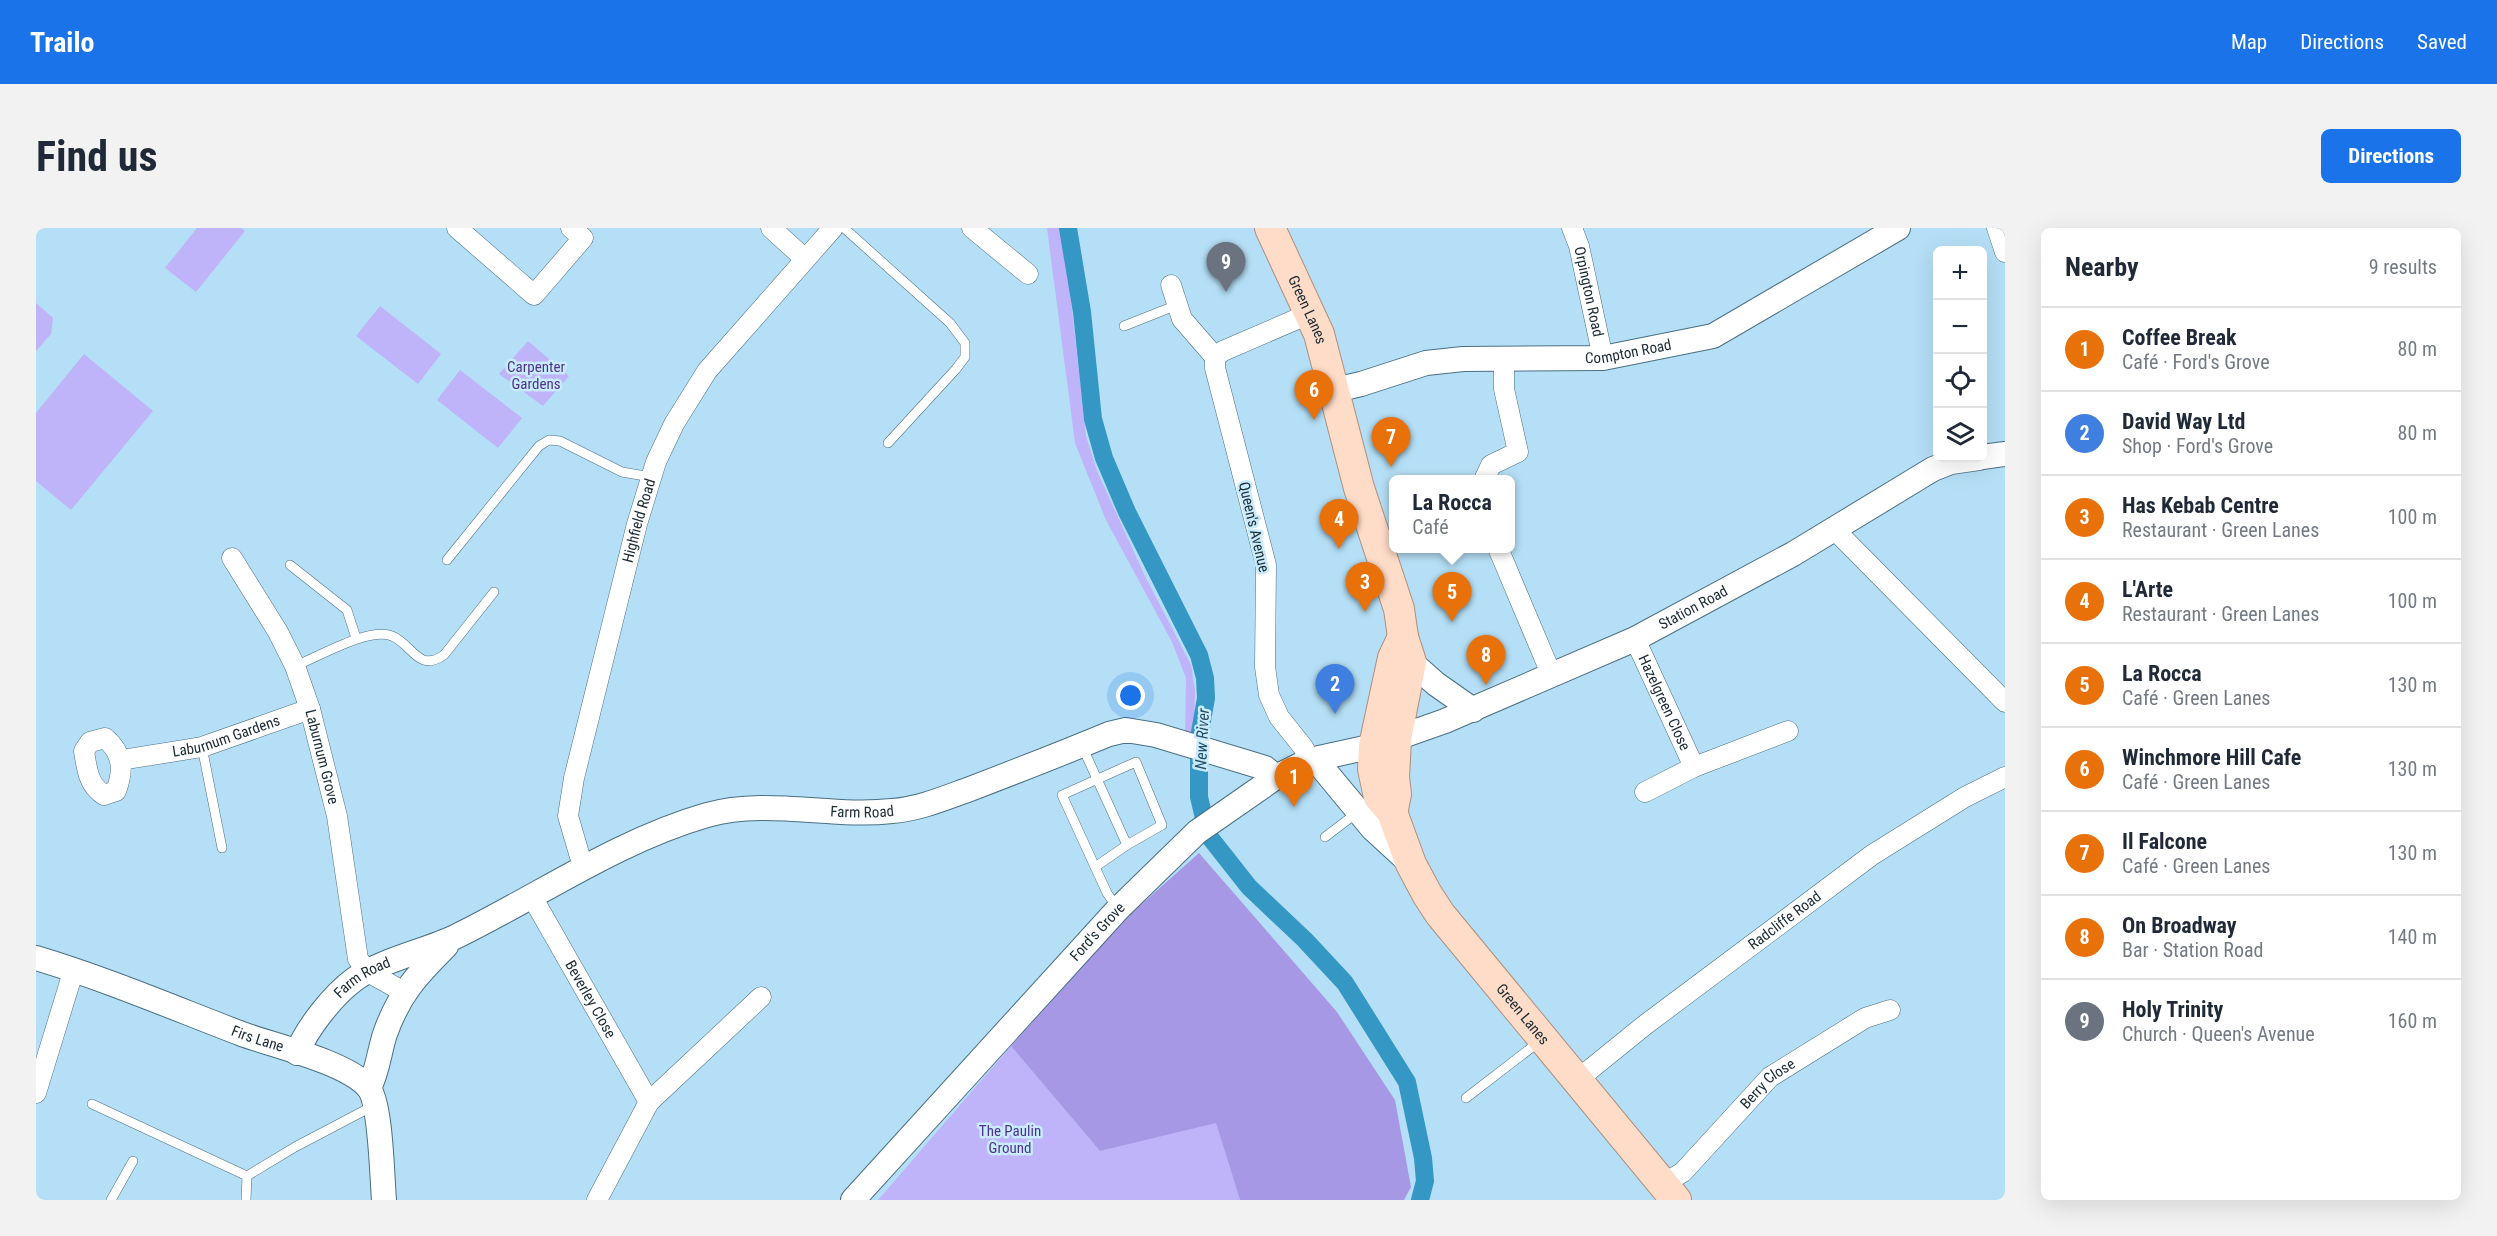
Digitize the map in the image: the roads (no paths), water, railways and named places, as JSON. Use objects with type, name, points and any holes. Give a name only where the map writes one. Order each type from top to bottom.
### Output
[{"type":"main road","name":"Green Lanes","points":[[1270,228],[1319,334],[1359,488],[1399,609],[1407,650],[1385,742],[1396,794],[1392,812],[1412,864],[1426,894],[1440,914],[1670,1192]]},
{"type":"street","points":[[457,228],[534,295],[583,238],[571,228]]},
{"type":"street","points":[[771,228],[805,260]]},
{"type":"street","name":"Highfield Road","points":[[582,867],[568,816],[604,652],[656,462],[674,423],[701,378],[833,228]]},
{"type":"street","points":[[972,228],[1028,274]]},
{"type":"street","name":"Orpington Road","points":[[1572,228],[1579,246],[1603,358]]},
{"type":"street","name":"Compton Road","points":[[1335,390],[1426,363],[1463,359],[1603,358],[1713,336],[1898,228]]},
{"type":"street","points":[[1997,228],[2005,252]]},
{"type":"street","points":[[1171,285],[1182,319],[1215,357],[1236,344],[1311,314]]},
{"type":"street","name":"Queen's Avenue","points":[[1215,357],[1215,368],[1266,565],[1265,667],[1269,695],[1279,717],[1313,759]]},
{"type":"street","points":[[1486,475],[1491,465],[1502,458],[1514,456],[1518,452],[1504,389],[1504,359]]},
{"type":"street","name":"Station Road","points":[[1987,456],[2005,454]]},
{"type":"street","name":"Station Road","points":[[1385,742],[1473,710],[1635,639],[1793,554],[1933,469],[1951,462]]},
{"type":"street","points":[[1833,528],[2005,702]]},
{"type":"street","points":[[1500,553],[1552,676]]},
{"type":"street","name":"Laburnum Grove","points":[[232,558],[257,595],[295,666],[310,708],[337,816],[358,959],[368,972]]},
{"type":"street","name":"Hazelgreen Close","points":[[1635,639],[1694,767]]},
{"type":"street","points":[[1407,650],[1440,687],[1473,710]]},
{"type":"street","name":"Laburnum Gardens","points":[[121,760],[202,747],[310,708]]},
{"type":"street","name":"Farm Road","points":[[297,1053],[304,1035],[340,992],[356,978],[455,937],[582,867],[656,833],[709,814],[748,809],[789,808],[893,812],[932,802],[1126,730],[1156,735],[1265,768],[1276,777]]},
{"type":"street","points":[[1645,792],[1694,767],[1788,731]]},
{"type":"street","name":"Ford's Grove","points":[[853,1200],[1118,909],[1206,826],[1276,777],[1313,759],[1385,742]]},
{"type":"street","points":[[1313,759],[1373,829],[1412,864]]},
{"type":"street","name":"Radcliffe Road","points":[[1577,1080],[1646,1025],[1872,855],[1965,797],[2005,777]]},
{"type":"street","name":"Beverley Close","points":[[531,896],[650,1102]]},
{"type":"street","name":"Farm Road","points":[[372,1096],[384,1037],[394,1011],[415,977],[455,937]]},
{"type":"street","name":"Firs Lane","points":[[36,958],[74,969],[244,1035],[337,1066],[372,1096]]},
{"type":"street","points":[[36,1093],[74,969]]},
{"type":"street","points":[[368,972],[404,992]]},
{"type":"street","points":[[597,1200],[650,1102],[761,997]]},
{"type":"street","name":"Berry Close","points":[[1670,1192],[1683,1172],[1770,1077],[1865,1018],[1890,1010]]},
{"type":"street","points":[[372,1096],[384,1200]]},
{"type":"lane","points":[[844,228],[950,323],[966,343],[965,357],[956,369],[888,443]]},
{"type":"lane","points":[[1124,326],[1177,305]]},
{"type":"lane","points":[[447,560],[540,446],[549,440],[560,441],[622,471],[651,477]]},
{"type":"lane","points":[[290,565],[347,610],[356,638]]},
{"type":"lane","points":[[295,666],[356,638],[392,636],[422,659],[438,659],[444,655],[494,592]]},
{"type":"lane","points":[[1082,745],[1127,845]]},
{"type":"lane","points":[[202,747],[222,848]]},
{"type":"lane","points":[[1095,867],[1162,825],[1136,762],[1062,795],[1095,867],[1118,909]]},
{"type":"lane","points":[[1325,837],[1358,812]]},
{"type":"lane","points":[[1466,1098],[1543,1039]]},
{"type":"lane","points":[[247,1176],[372,1096]]},
{"type":"lane","points":[[92,1104],[247,1176]]},
{"type":"lane","points":[[111,1200],[132,1161]]},
{"type":"lane","points":[[246,1200],[247,1176]]},
{"type":"waterway","name":"New River","points":[[1068,228],[1082,312],[1093,419],[1104,458],[1127,512],[1199,655],[1205,678],[1206,698],[1199,738],[1199,797],[1208,835],[1249,887],[1305,940],[1345,983],[1407,1082],[1423,1158],[1425,1181],[1420,1200]]},
{"type":"place","name":"Holy Trinity","points":[[1226,292]]},
{"type":"place","name":"Winchmore Hill Cafe","points":[[1314,420]]},
{"type":"place","name":"Il Falcone","points":[[1391,467]]},
{"type":"place","name":"L'Arte","points":[[1339,549]]},
{"type":"place","name":"Has Kebab Centre","points":[[1365,612]]},
{"type":"place","name":"La Rocca","points":[[1452,622]]},
{"type":"place","name":"On Broadway","points":[[1486,685]]},
{"type":"place","name":"David Way Ltd","points":[[1335,714]]},
{"type":"place","name":"Coffee Break","points":[[1294,807]]},
{"type":"park label","name":"Carpenter Gardens","points":[[536,376]]},
{"type":"park label","name":"The Paulin Ground","points":[[1010,1140]]}]
